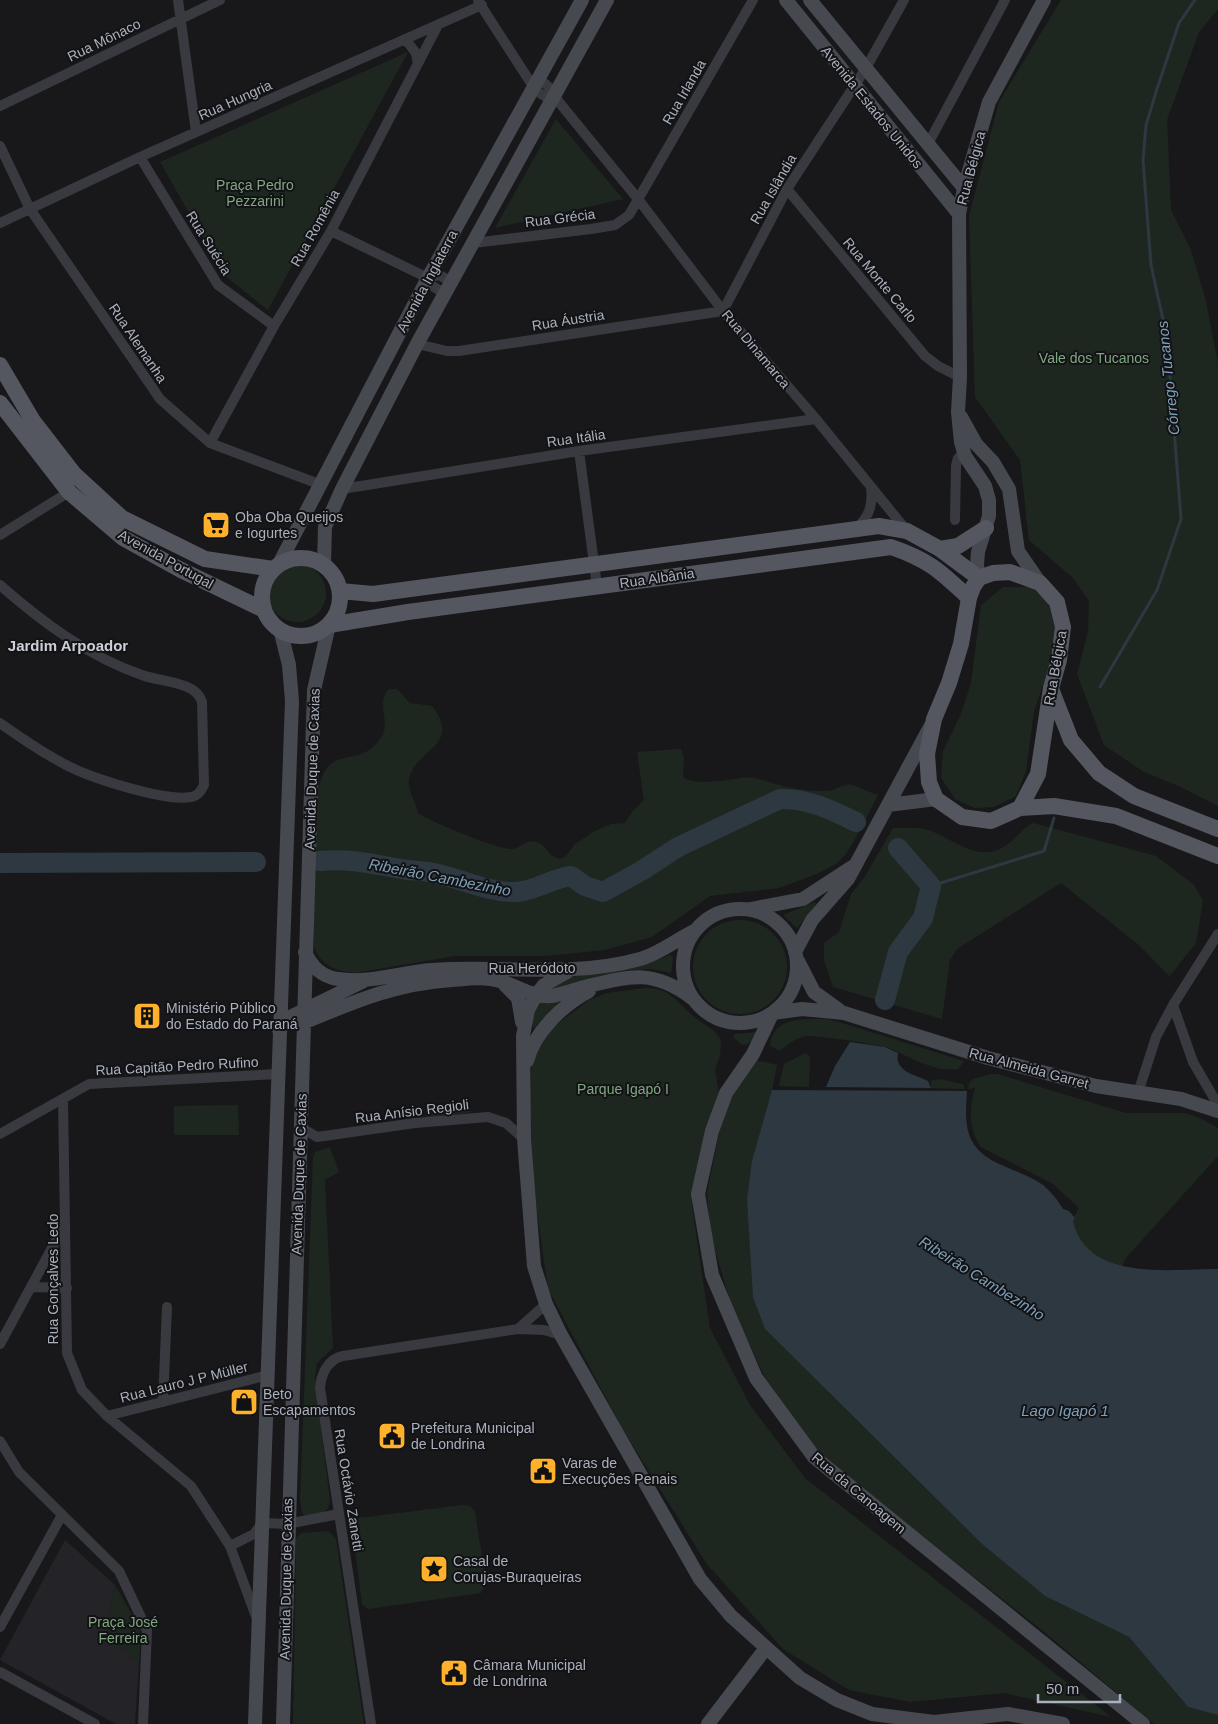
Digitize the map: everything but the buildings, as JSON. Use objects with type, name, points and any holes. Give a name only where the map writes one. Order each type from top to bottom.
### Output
[{"type":"main road","name":"Avenida Inglaterra","points":[[276,567],[428,278],[533,84],[582,0]]},
{"type":"main road","name":"Avenida Inglaterra","points":[[324,564],[325,527],[344,486],[417,344],[607,0]]},
{"type":"main road","name":"Avenida Estados Unidos","points":[[786,0],[959,214]]},
{"type":"main road","name":"Avenida Estados Unidos","points":[[810,0],[964,188]]},
{"type":"main road","name":"Rua Bélgica","points":[[795,953],[812,920],[841,889],[888,805],[934,719],[962,644],[969,598],[979,578],[976,565],[986,528],[989,500],[986,486],[964,453],[958,412],[960,377],[959,214],[964,188],[989,102],[1044,0]]},
{"type":"main road","name":"Avenida Portugal","points":[[0,365],[33,421],[74,474],[122,518],[205,559],[276,567]]},
{"type":"main road","name":"Avenida Portugal","points":[[0,403],[69,492],[123,538],[181,570],[264,610]]},
{"type":"main road","name":"Rua Bélgica","points":[[958,412],[976,444],[993,462],[1009,488],[1018,551],[1040,583],[1057,602],[1063,628],[1059,660],[1051,688],[1038,774],[1020,808]]},
{"type":"main road","points":[[319,484],[344,486]]},
{"type":"main road","points":[[319,484],[334,507]]},
{"type":"main road","name":"Rua Albânia","points":[[340,590],[373,594],[879,526],[907,531]]},
{"type":"main road","points":[[940,548],[958,546],[986,528]]},
{"type":"main road","name":"Rua Dinamarca","points":[[907,531],[940,548],[979,578]]},
{"type":"main road","name":"Rua Albânia","points":[[329,625],[408,612],[891,547],[914,555],[934,566],[969,598]]},
{"type":"main road","points":[[303,557],[324,564],[337,580],[340,590],[340,603],[336,615],[329,625],[314,634],[302,636],[280,630],[270,621],[264,610],[263,588],[276,567],[291,558],[303,557]]},
{"type":"main road","points":[[979,578],[993,573],[1010,572],[1040,583]]},
{"type":"main road","name":"Avenida Duque de Caxias","points":[[283,1724],[287,1524],[300,1127],[299,1016],[305,951],[314,690],[329,625]]},
{"type":"main road","name":"Avenida Duque de Caxias","points":[[255,1724],[292,701],[288,665],[280,630]]},
{"type":"main road","points":[[1051,688],[1071,740],[1099,773],[1134,796],[1218,829]]},
{"type":"main road","points":[[934,719],[927,754],[929,782],[936,799],[962,817],[991,821],[1020,808],[1054,806],[1116,816],[1218,856]]},
{"type":"main road","points":[[888,805],[936,799]]},
{"type":"main road","name":"Rua Bélgica","points":[[748,910],[803,899],[854,866]]},
{"type":"main road","points":[[748,910],[758,912],[775,922],[788,936],[795,953],[794,984],[785,1001],[772,1013],[745,1023],[725,1022],[706,1013],[692,998],[682,970],[685,950],[694,932],[709,918],[718,913],[748,910]]},
{"type":"main road","name":"Rua Heródoto","points":[[364,981],[430,970],[494,968],[569,970],[640,959],[694,932]]},
{"type":"main road","points":[[305,951],[313,966],[321,973],[338,979],[364,981]]},
{"type":"main road","name":"Rua Almeida Garret","points":[[795,953],[805,977],[814,992],[828,1004],[844,1013]]},
{"type":"main road","points":[[523,1036],[528,1010],[536,994],[544,985],[569,970]]},
{"type":"main road","name":"Rua Heródoto","points":[[299,1016],[384,990],[431,981],[488,978],[503,981],[536,994],[560,994],[610,981],[644,977],[659,979],[674,985],[692,998]]},
{"type":"main road","points":[[488,978],[509,988],[518,998],[523,1036],[524,1139],[534,1266],[546,1304],[561,1335],[700,1579],[731,1616],[766,1648],[818,1690],[854,1708],[872,1714],[913,1721],[934,1722],[1008,1714],[1063,1724]]},
{"type":"main road","points":[[279,1030],[299,1016],[364,981]]},
{"type":"main road","points":[[524,1077],[530,1050],[546,1027],[580,996],[610,981]]},
{"type":"main road","points":[[280,1003],[299,1016]]},
{"type":"main road","name":"Rua Almeida Garret","points":[[772,1013],[802,1009],[844,1013],[997,1060],[1096,1086],[1181,1099],[1218,1111]]},
{"type":"main road","name":"Rua da Canoagem","points":[[772,1013],[753,1054],[726,1093],[712,1132],[698,1194],[712,1275],[756,1378],[814,1457],[1143,1724]]},
{"type":"main road","points":[[708,1724],[766,1648]]},
{"type":"street","points":[[178,0],[196,132]]},
{"type":"street","name":"Rua Mônaco","points":[[0,106],[220,0]]},
{"type":"street","name":"Rua Irlanda","points":[[638,199],[753,0]]},
{"type":"street","name":"Rua Islândia","points":[[723,311],[787,189],[866,68],[904,0]]},
{"type":"street","points":[[928,144],[1006,0]]},
{"type":"street","name":"Rua Dinamarca","points":[[480,3],[536,91],[546,97],[554,96],[638,199],[723,311],[816,419],[907,531]]},
{"type":"street","name":"Rua Hungria","points":[[0,223],[140,157],[438,25],[480,3]]},
{"type":"street","name":"Rua Romênia","points":[[210,442],[274,326],[331,231],[438,25]]},
{"type":"street","points":[[405,39],[416,53],[418,64]]},
{"type":"street","name":"Rua Alemanha","points":[[0,146],[30,210],[160,399],[210,442],[319,484]]},
{"type":"street","name":"Rua Suécia","points":[[140,157],[218,285],[274,326]]},
{"type":"street","name":"Rua Monte Carlo","points":[[787,189],[925,356],[960,377]]},
{"type":"street","name":"Rua Grécia","points":[[473,243],[615,224],[629,215],[638,199]]},
{"type":"street","points":[[331,231],[428,278],[431,285],[449,288]]},
{"type":"street","points":[[428,278],[439,275],[449,288]]},
{"type":"street","name":"Rua Áustria","points":[[417,344],[447,351],[459,351],[723,311]]},
{"type":"street","name":"Rua Itália","points":[[344,486],[579,451],[816,419]]},
{"type":"street","points":[[579,451],[597,586]]},
{"type":"street","points":[[955,520],[956,466],[958,458],[964,453]]},
{"type":"street","points":[[856,530],[867,518],[872,503],[871,487]]},
{"type":"street","points":[[0,535],[69,492]]},
{"type":"street","points":[[0,585],[40,619],[108,661],[144,676],[192,689],[199,694],[202,702],[204,785],[197,795],[188,798],[169,796],[95,777],[57,760],[0,723]]},
{"type":"street","points":[[1138,1093],[1156,1037],[1173,1005],[1218,934]]},
{"type":"street","points":[[1173,1005],[1194,1062],[1218,1104]]},
{"type":"street","name":"Rua Capitão Pedro Rufino","points":[[0,1134],[89,1084],[278,1074]]},
{"type":"street","name":"Rua Gonçalves Ledo","points":[[63,1098],[67,1353],[82,1390],[107,1416],[191,1486],[230,1546],[259,1624]]},
{"type":"street","name":"Rua Anísio Regioli","points":[[300,1127],[317,1137],[415,1123],[488,1117],[506,1123],[524,1139]]},
{"type":"street","points":[[0,1344],[66,1223]]},
{"type":"street","points":[[31,1287],[67,1288]]},
{"type":"street","points":[[518,1329],[546,1304]]},
{"type":"street","points":[[163,1402],[167,1308]]},
{"type":"street","name":"Rua Octávio Zanetti","points":[[371,1724],[320,1388],[321,1378],[327,1366],[333,1360],[343,1356],[518,1329],[544,1330],[561,1335]]},
{"type":"street","name":"Rua Lauro J P Müller","points":[[107,1416],[268,1375]]},
{"type":"street","points":[[0,1441],[19,1472],[119,1571],[147,1630],[143,1724]]},
{"type":"street","points":[[230,1546],[254,1534],[262,1523],[287,1524],[339,1514]]},
{"type":"street","points":[[0,1627],[62,1515]]},
{"type":"street","points":[[0,1672],[95,1724]]},
{"type":"shaded area","points":[[65,1540],[115,1585],[107,1621],[108,1638],[139,1663],[135,1724],[116,1724],[0,1660]]},
{"type":"green space","name":"Vale dos Tucanos","points":[[1061,0],[1218,0],[1218,9],[1199,32],[1167,120],[1171,210],[1191,250],[1206,301],[1218,364],[1218,806],[1181,787],[1144,772],[1104,745],[1077,674],[1088,632],[1089,601],[1073,578],[1029,540],[1020,460],[975,397],[969,216],[999,102]]},
{"type":"green space","name":"Praça Pedro Pezzarini","points":[[408,52],[268,310],[225,276],[160,162]]},
{"type":"green space","points":[[556,119],[623,199],[495,228]]},
{"type":"green space","points":[[297,564],[313,569],[321,577],[326,593],[321,609],[313,617],[297,622],[281,617],[273,609],[268,593],[273,577],[281,569]]},
{"type":"green space","points":[[1003,587],[1033,587],[1056,609],[1055,638],[1049,668],[1034,711],[1026,771],[1016,796],[994,807],[975,808],[955,799],[941,778],[943,751],[961,714],[971,683],[981,605]]},
{"type":"green space","points":[[389,689],[397,689],[410,703],[432,706],[440,719],[442,730],[440,739],[419,761],[409,779],[410,792],[418,813],[464,834],[504,848],[514,849],[532,841],[540,843],[551,855],[560,859],[566,856],[575,844],[595,831],[611,824],[625,823],[644,800],[637,752],[681,749],[684,758],[683,777],[688,780],[711,782],[752,778],[790,788],[819,791],[829,791],[849,784],[878,795],[857,836],[846,854],[836,864],[819,873],[779,888],[710,896],[652,937],[605,950],[545,956],[454,956],[355,973],[342,971],[325,963],[314,947],[317,795],[324,773],[333,762],[368,751],[382,736],[385,724],[383,701]]},
{"type":"green space","points":[[1033,823],[1156,856],[1194,885],[1203,901],[1196,943],[1169,976],[1139,945],[1061,883],[957,949],[950,960],[942,1019],[833,987],[824,960],[824,943],[839,932],[851,894],[864,878],[893,828],[928,830],[963,847],[981,852],[991,852],[1005,846]]},
{"type":"green space","points":[[815,902],[816,905],[797,928],[783,915]]},
{"type":"green space","points":[[740,920],[758,924],[773,934],[783,949],[787,967],[783,985],[773,1000],[758,1010],[740,1014],[722,1010],[707,1000],[697,985],[693,967],[697,949],[707,934],[722,924]]},
{"type":"green space","points":[[670,955],[673,957],[671,973],[651,969],[630,970],[599,976],[569,988],[546,989],[566,978],[649,963]]},
{"type":"green space","name":"Parque Igapó I","points":[[644,988],[662,991],[674,998],[719,1036],[721,1040],[720,1056],[715,1069],[719,1094],[702,1149],[692,1192],[692,1207],[710,1328],[750,1405],[805,1478],[1111,1717],[1004,1693],[910,1702],[849,1690],[783,1649],[706,1563],[622,1428],[548,1289],[531,1169],[529,1125],[531,1071],[536,1050],[552,1028],[589,1000],[607,993]]},
{"type":"green space","points":[[538,1002],[560,1002],[533,1029],[532,1018]]},
{"type":"green space","points":[[826,1019],[964,1061],[958,1069],[949,1070],[930,1066],[886,1047],[811,1036],[799,1038],[779,1051],[770,1045],[772,1036],[784,1024],[791,1021]]},
{"type":"green space","points":[[757,1032],[751,1041],[745,1045],[742,1045],[733,1037],[735,1034]]},
{"type":"green space","points":[[805,1053],[810,1056],[809,1087],[779,1086],[784,1064]]},
{"type":"green space","points":[[755,1060],[777,1065],[772,1091],[765,1329],[982,1544],[1045,1596],[1129,1637],[1188,1707],[1218,1715],[1218,1724],[1154,1724],[1043,1631],[824,1459],[773,1395],[732,1307],[710,1233],[707,1193],[721,1124],[737,1084]]},
{"type":"green space","points":[[997,1074],[1126,1113],[1185,1113],[1202,1119],[1218,1128],[1218,1156],[1125,1259],[1122,1267],[1099,1257],[1079,1239],[1073,1223],[1079,1208],[1053,1184],[981,1147],[974,1133],[971,1118],[975,1088],[968,1089],[969,1083],[973,1079]]},
{"type":"green space","points":[[939,1079],[963,1084],[965,1089],[931,1088],[931,1081]]},
{"type":"green space","points":[[238,1105],[239,1135],[174,1135],[174,1106]]},
{"type":"green space","points":[[445,1106],[464,1107],[472,1112],[425,1118],[428,1113]]},
{"type":"green space","points":[[330,1147],[339,1172],[325,1180],[333,1348],[317,1363],[315,1377],[330,1501],[325,1511],[307,1516],[302,1513],[300,1500],[313,1158],[315,1152]]},
{"type":"green space","points":[[463,1505],[470,1506],[475,1512],[486,1582],[481,1593],[368,1609],[362,1604],[353,1533],[356,1521],[359,1518]]},
{"type":"green space","points":[[328,1531],[336,1539],[364,1724],[293,1724],[296,1538],[301,1533]]},
{"type":"green space","name":"Praça José Ferreira","points":[[115,1585],[141,1630],[139,1663],[108,1638],[107,1621]]},
{"type":"water","points":[[850,1042],[885,1047],[898,1053],[899,1065],[912,1075],[928,1081],[931,1088],[826,1087],[835,1066]]},
{"type":"water","name":"Lago Igapó 1","points":[[772,1090],[967,1091],[966,1117],[969,1135],[978,1149],[995,1162],[1043,1185],[1063,1209],[1069,1211],[1075,1218],[1073,1221],[1081,1241],[1095,1254],[1113,1263],[1133,1268],[1155,1270],[1218,1269],[1218,1715],[1188,1707],[1129,1637],[1045,1596],[982,1544],[765,1329],[753,1297],[747,1200],[752,1161]]},
{"type":"waterway","name":"Córrego Tucanos","points":[[1100,687],[1157,590],[1181,519],[1167,338],[1151,265],[1143,160],[1146,125],[1157,89],[1179,23],[1195,0]]},
{"type":"waterway","name":"Ribeirão Cambezinho","points":[[320,861],[355,861],[430,872],[506,892],[523,891],[571,876],[585,886],[603,892],[641,871],[678,847],[780,799],[800,800],[810,803],[829,809],[856,822]]},
{"type":"waterway","name":"Córrego Tucanos","points":[[931,886],[1044,851],[1054,818]]},
{"type":"waterway","name":"Ribeirão Cambezinho","points":[[885,1000],[898,952],[923,918],[931,886],[898,848]]},
{"type":"waterway","name":"Ribeirão Cambezinho","points":[[0,863],[256,862]]},
{"type":"place","name":"Oba Oba Queijos e Iogurtes","points":[[216,525]]},
{"type":"place","name":"Ministério Público do Estado do Paraná","points":[[147,1016]]},
{"type":"place","name":"Beto Escapamentos","points":[[244,1402]]},
{"type":"place","name":"Prefeitura Municipal de Londrina","points":[[392,1436]]},
{"type":"place","name":"Varas de Execuções Penais","points":[[543,1471]]},
{"type":"place","name":"Casal de Corujas-Buraqueiras","points":[[434,1569]]},
{"type":"place","name":"Câmara Municipal de Londrina","points":[[454,1673]]},
{"type":"district","name":"Jardim Arpoador","points":[[68,645]]}]
